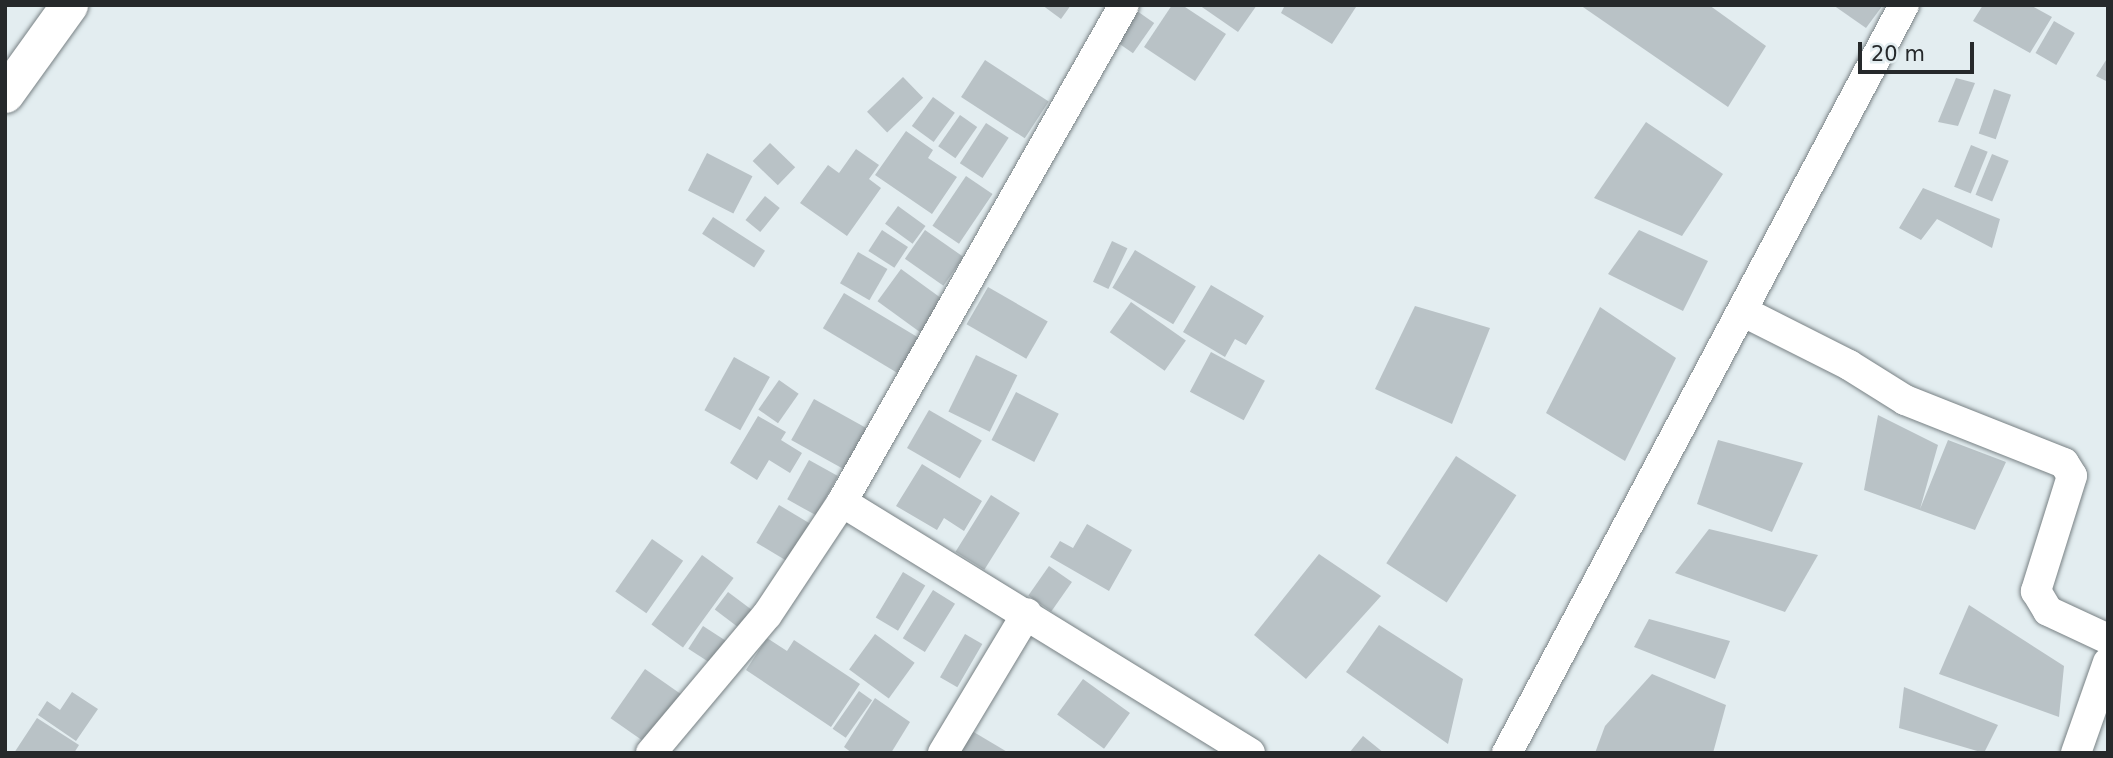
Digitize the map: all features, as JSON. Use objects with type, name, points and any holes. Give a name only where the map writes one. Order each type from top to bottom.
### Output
[{"type":"street","points":[[5,94],[69,5]]},
{"type":"street","points":[[651,753],[767,615],[842,502],[1124,5]]},
{"type":"street","points":[[1507,753],[1744,312],[1904,5]]},
{"type":"street","points":[[1744,312],[1849,366],[1905,400],[2064,463],[2072,477],[2036,591],[2048,611],[2108,639]]},
{"type":"street","points":[[842,502],[1027,613],[1250,753]]},
{"type":"street","points":[[943,753],[1027,613]]},
{"type":"street","points":[[2076,753],[2108,662]]},
{"type":"building","points":[[1042,5],[1071,5],[1061,19]]},
{"type":"building","points":[[1172,5],[1182,5],[1226,34],[1195,81],[1144,47]]},
{"type":"building","points":[[1199,5],[1257,5],[1238,32]]},
{"type":"building","points":[[1285,5],[1356,7],[1332,44],[1281,13]]},
{"type":"building","points":[[1580,5],[1709,5],[1766,46],[1728,107]]},
{"type":"building","points":[[1833,5],[1883,5],[1866,28]]},
{"type":"building","points":[[1983,5],[2030,5],[2052,17],[2030,53],[1973,21]]},
{"type":"building","points":[[1137,11],[1154,23],[1133,53],[1116,41]]},
{"type":"building","points":[[2054,21],[2075,33],[2056,65],[2036,53]]},
{"type":"building","points":[[2108,57],[2108,82],[2096,76]]},
{"type":"building","points":[[985,60],[1049,101],[1025,138],[961,97]]},
{"type":"building","points":[[903,77],[923,98],[887,133],[867,112]]},
{"type":"building","points":[[1956,78],[1975,83],[1958,126],[1938,122]]},
{"type":"building","points":[[1994,89],[2011,95],[1996,139],[1979,133]]},
{"type":"building","points":[[933,97],[955,113],[934,142],[912,126]]},
{"type":"building","points":[[960,115],[977,127],[955,158],[938,146]]},
{"type":"building","points":[[1646,122],[1723,174],[1682,236],[1594,198]]},
{"type":"building","points":[[986,123],[1009,138],[983,178],[960,163]]},
{"type":"building","points":[[906,131],[933,150],[928,158],[957,177],[932,214],[875,175]]},
{"type":"building","points":[[770,143],[795,167],[778,185],[753,161]]},
{"type":"building","points":[[1971,145],[1988,152],[1971,193],[1954,187]]},
{"type":"building","points":[[856,149],[879,165],[869,179],[881,188],[847,236],[800,203],[828,165],[839,173]]},
{"type":"building","points":[[707,153],[752,176],[733,214],[688,190]]},
{"type":"building","points":[[1992,154],[2009,161],[1992,202],[1976,195]]},
{"type":"building","points":[[966,176],[993,194],[959,244],[932,226]]},
{"type":"building","points":[[1923,188],[2000,219],[1992,248],[1937,219],[1921,240],[1899,228]]},
{"type":"building","points":[[765,196],[780,208],[760,232],[745,220]]},
{"type":"building","points":[[898,206],[926,226],[913,244],[885,224]]},
{"type":"building","points":[[713,217],[765,251],[754,268],[702,234]]},
{"type":"building","points":[[882,230],[908,247],[894,268],[868,251]]},
{"type":"building","points":[[925,230],[964,257],[943,286],[905,259]]},
{"type":"building","points":[[1639,230],[1708,261],[1683,311],[1608,274]]},
{"type":"building","points":[[1112,241],[1127,248],[1108,289],[1093,282]]},
{"type":"building","points":[[1135,250],[1196,287],[1173,324],[1112,288]]},
{"type":"building","points":[[858,252],[887,269],[869,300],[840,283]]},
{"type":"building","points":[[901,269],[947,303],[924,335],[877,301]]},
{"type":"building","points":[[1211,285],[1264,316],[1246,345],[1235,339],[1225,357],[1183,332]]},
{"type":"building","points":[[988,287],[1048,321],[1026,359],[966,324]]},
{"type":"building","points":[[844,293],[919,338],[898,373],[823,328]]},
{"type":"building","points":[[1131,302],[1186,340],[1165,371],[1110,332]]},
{"type":"building","points":[[1415,306],[1490,328],[1452,424],[1375,389]]},
{"type":"building","points":[[1600,307],[1676,358],[1625,461],[1546,413]]},
{"type":"building","points":[[1211,352],[1265,381],[1244,420],[1190,392]]},
{"type":"building","points":[[976,355],[1017,375],[990,432],[948,412]]},
{"type":"building","points":[[734,357],[770,377],[740,430],[704,410]]},
{"type":"building","points":[[779,380],[799,394],[778,423],[758,409]]},
{"type":"building","points":[[1016,392],[1059,414],[1034,462],[991,440]]},
{"type":"building","points":[[814,399],[873,432],[851,473],[791,440]]},
{"type":"building","points":[[929,410],[982,440],[960,479],[907,448]]},
{"type":"building","points":[[1878,415],[1938,445],[1920,509],[1948,440],[2006,462],[1975,530],[1864,490]]},
{"type":"building","points":[[758,416],[786,432],[781,440],[802,453],[790,473],[769,460],[757,480],[730,463]]},
{"type":"building","points":[[1718,440],[1803,463],[1772,532],[1697,504]]},
{"type":"building","points":[[1456,456],[1516,495],[1447,603],[1386,563]]},
{"type":"building","points":[[809,460],[838,476],[816,515],[787,499]]},
{"type":"building","points":[[922,464],[982,501],[964,531],[944,518],[937,530],[896,506]]},
{"type":"building","points":[[991,495],[1020,513],[984,570],[955,552]]},
{"type":"building","points":[[779,505],[812,525],[790,563],[756,543]]},
{"type":"building","points":[[1087,524],[1132,550],[1109,591],[1050,557],[1060,541],[1073,548]]},
{"type":"building","points":[[1709,529],[1818,555],[1785,612],[1675,573]]},
{"type":"building","points":[[652,539],[683,561],[646,613],[615,591]]},
{"type":"building","points":[[1319,554],[1381,596],[1306,679],[1254,635]]},
{"type":"building","points":[[702,555],[734,578],[683,647],[651,625]]},
{"type":"building","points":[[1049,566],[1072,582],[1051,612],[1028,595]]},
{"type":"building","points":[[903,572],[925,585],[898,631],[876,617]]},
{"type":"building","points":[[933,590],[955,604],[925,652],[903,638]]},
{"type":"building","points":[[728,592],[758,615],[745,632],[715,610]]},
{"type":"building","points":[[1969,605],[2064,666],[2059,717],[1939,674]]},
{"type":"building","points":[[1649,619],[1730,641],[1715,679],[1634,647]]},
{"type":"building","points":[[1379,625],[1463,679],[1448,744],[1346,672]]},
{"type":"building","points":[[703,626],[732,645],[718,668],[688,649]]},
{"type":"building","points":[[875,634],[915,663],[889,698],[849,670]]},
{"type":"building","points":[[965,634],[982,644],[957,687],[940,677]]},
{"type":"building","points":[[767,638],[787,651],[794,640],[860,684],[831,727],[746,670]]},
{"type":"building","points":[[645,669],[688,699],[653,748],[611,718]]},
{"type":"building","points":[[1652,674],[1726,705],[1713,753],[1595,753],[1605,726]]},
{"type":"building","points":[[1083,679],[1130,713],[1104,749],[1057,715]]},
{"type":"building","points":[[1904,687],[1998,725],[1984,753],[1899,728]]},
{"type":"building","points":[[859,691],[872,700],[846,738],[833,729]]},
{"type":"building","points":[[72,692],[98,709],[76,741],[38,715],[47,701],[60,710]]},
{"type":"building","points":[[875,698],[910,722],[891,753],[852,753],[844,747]]},
{"type":"building","points":[[37,718],[79,745],[74,753],[14,753]]},
{"type":"building","points":[[972,731],[1009,753],[948,753]]},
{"type":"building","points":[[1363,736],[1384,753],[1349,753]]}]
